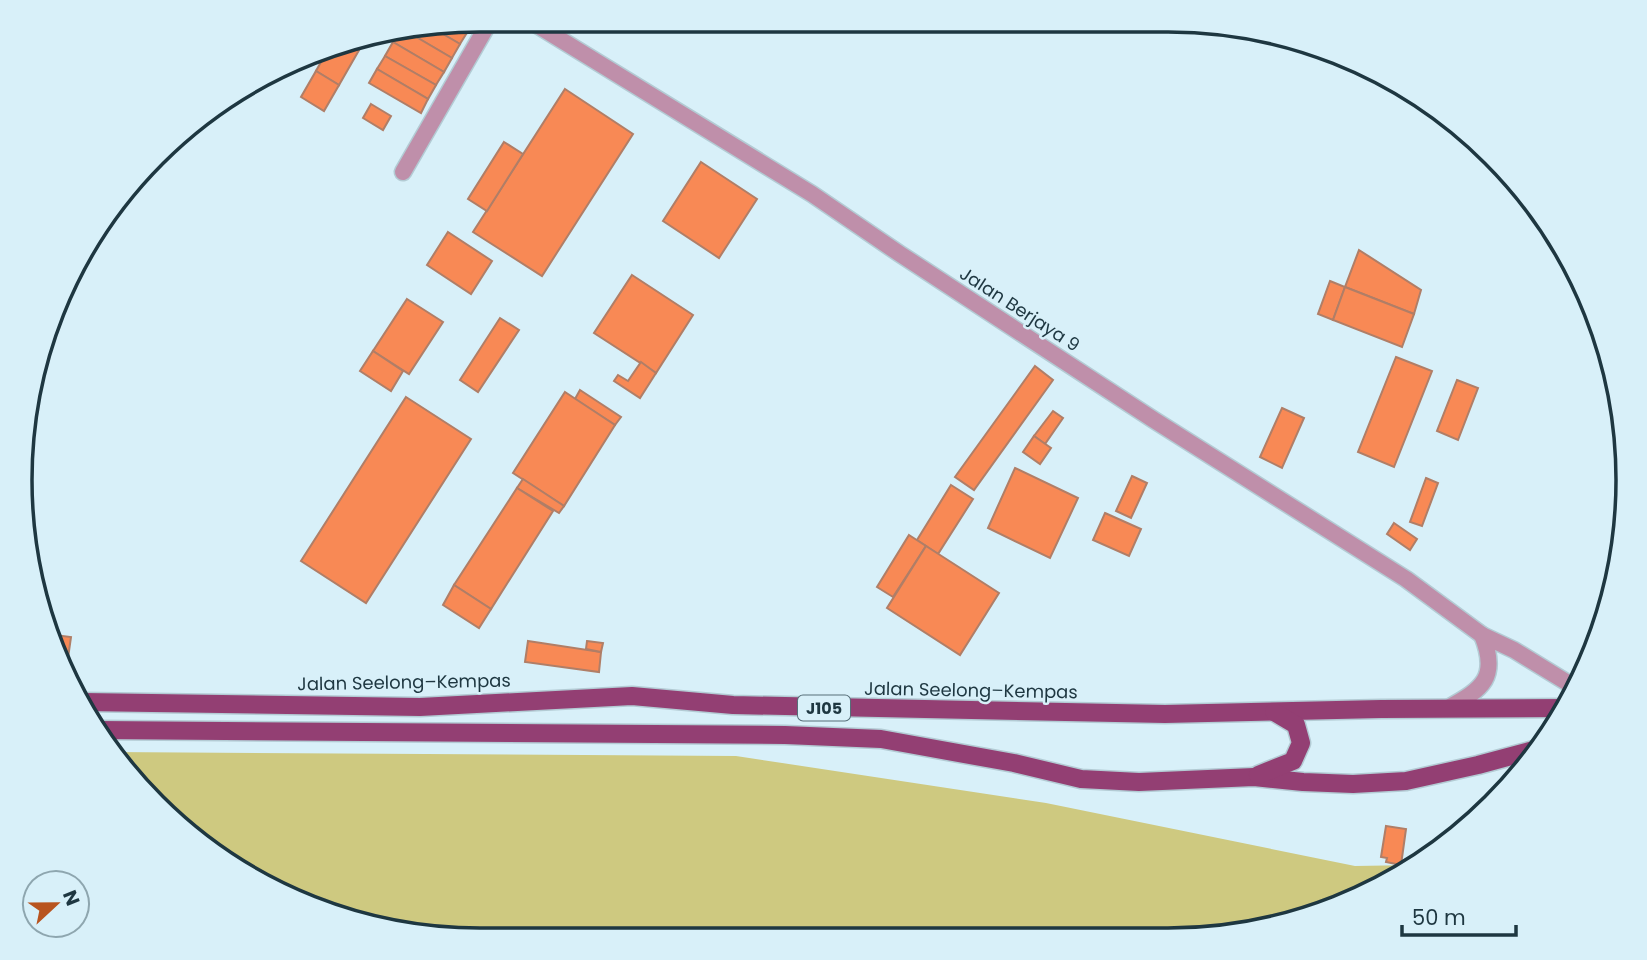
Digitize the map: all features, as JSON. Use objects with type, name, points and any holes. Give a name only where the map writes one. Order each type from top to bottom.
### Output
[{"type":"main road","name":"Jalan Seelong–Kempas","points":[[91,702],[420,707],[632,696],[733,705],[1165,715],[1553,708]]},
{"type":"main road","points":[[1254,777],[1293,761],[1301,743],[1296,725],[1274,712]]},
{"type":"main road","name":"J105","points":[[108,730],[881,739],[1014,763],[1081,779],[1139,782],[1254,777],[1353,784],[1406,781],[1523,753]]},
{"type":"street","points":[[403,172],[484,32]]},
{"type":"street","name":"Jalan Berjaya 9","points":[[552,32],[812,194],[1154,420],[1406,579],[1482,635],[1514,650],[1567,682]]},
{"type":"street","points":[[1448,708],[1473,694],[1481,686],[1489,668],[1488,652],[1482,635]]},
{"type":"shaded area","points":[[123,752],[736,756],[1046,803],[1355,866],[1395,865],[1365,882],[1311,905],[1254,920],[1196,928],[451,928],[421,925],[364,913],[336,905],[282,882],[207,836],[163,797]]},
{"type":"building","points":[[467,32],[460,44],[441,33]]},
{"type":"building","points":[[441,33],[460,44],[452,58],[415,36]]},
{"type":"building","points":[[415,36],[452,58],[444,72],[393,42]]},
{"type":"building","points":[[393,42],[444,72],[436,85],[385,56]]},
{"type":"building","points":[[360,48],[339,85],[316,71],[322,61]]},
{"type":"building","points":[[385,56],[436,85],[428,99],[377,69]]},
{"type":"building","points":[[377,69],[428,99],[421,113],[369,83]]},
{"type":"building","points":[[316,71],[339,85],[324,111],[301,97]]},
{"type":"building","points":[[565,89],[633,134],[542,276],[473,232]]},
{"type":"building","points":[[371,104],[391,116],[383,130],[363,118]]},
{"type":"building","points":[[504,142],[523,154],[487,211],[468,199]]},
{"type":"building","points":[[701,162],[757,199],[719,258],[663,221]]},
{"type":"building","points":[[448,232],[492,261],[471,294],[427,265]]},
{"type":"building","points":[[1359,250],[1421,290],[1414,314],[1345,287]]},
{"type":"building","points":[[632,275],[693,315],[656,373],[594,333]]},
{"type":"building","points":[[1330,281],[1345,287],[1333,320],[1318,314]]},
{"type":"building","points":[[1345,287],[1414,314],[1402,347],[1333,320]]},
{"type":"building","points":[[407,299],[443,322],[409,374],[373,351]]},
{"type":"building","points":[[500,318],[519,330],[478,392],[460,380]]},
{"type":"building","points":[[373,351],[403,371],[391,391],[360,371]]},
{"type":"building","points":[[1396,357],[1432,371],[1394,467],[1358,452]]},
{"type":"building","points":[[641,362],[656,373],[640,398],[614,381],[618,375],[628,381]]},
{"type":"building","points":[[1035,366],[1053,380],[974,490],[955,477]]},
{"type":"building","points":[[1457,380],[1478,388],[1458,440],[1437,431]]},
{"type":"building","points":[[580,390],[621,417],[615,425],[575,399]]},
{"type":"building","points":[[565,392],[615,425],[564,506],[513,473]]},
{"type":"building","points":[[406,397],[471,439],[366,603],[301,561]]},
{"type":"building","points":[[1282,408],[1304,418],[1282,468],[1260,457]]},
{"type":"building","points":[[1053,411],[1063,418],[1045,444],[1034,436]]},
{"type":"building","points":[[1034,436],[1051,448],[1040,464],[1023,452]]},
{"type":"building","points":[[1015,468],[1078,498],[1050,558],[988,528]]},
{"type":"building","points":[[1132,476],[1147,483],[1131,518],[1116,511]]},
{"type":"building","points":[[1426,478],[1438,483],[1422,526],[1410,522]]},
{"type":"building","points":[[523,479],[564,506],[559,513],[517,488]]},
{"type":"building","points":[[951,485],[973,499],[938,554],[917,540]]},
{"type":"building","points":[[517,488],[553,511],[491,609],[454,585]]},
{"type":"building","points":[[1105,513],[1141,529],[1129,556],[1093,540]]},
{"type":"building","points":[[1394,523],[1417,539],[1410,550],[1387,534]]},
{"type":"building","points":[[909,535],[926,546],[893,597],[877,587]]},
{"type":"building","points":[[926,546],[999,593],[960,655],[887,608]]},
{"type":"building","points":[[454,585],[491,609],[479,628],[443,605]]},
{"type":"building","points":[[60,636],[71,637],[68,657]]},
{"type":"building","points":[[528,641],[601,652],[599,672],[525,662]]},
{"type":"building","points":[[587,641],[603,643],[601,652],[586,649]]},
{"type":"building","points":[[1386,826],[1406,829],[1401,862],[1397,864],[1386,862],[1387,858],[1381,857]]}]
